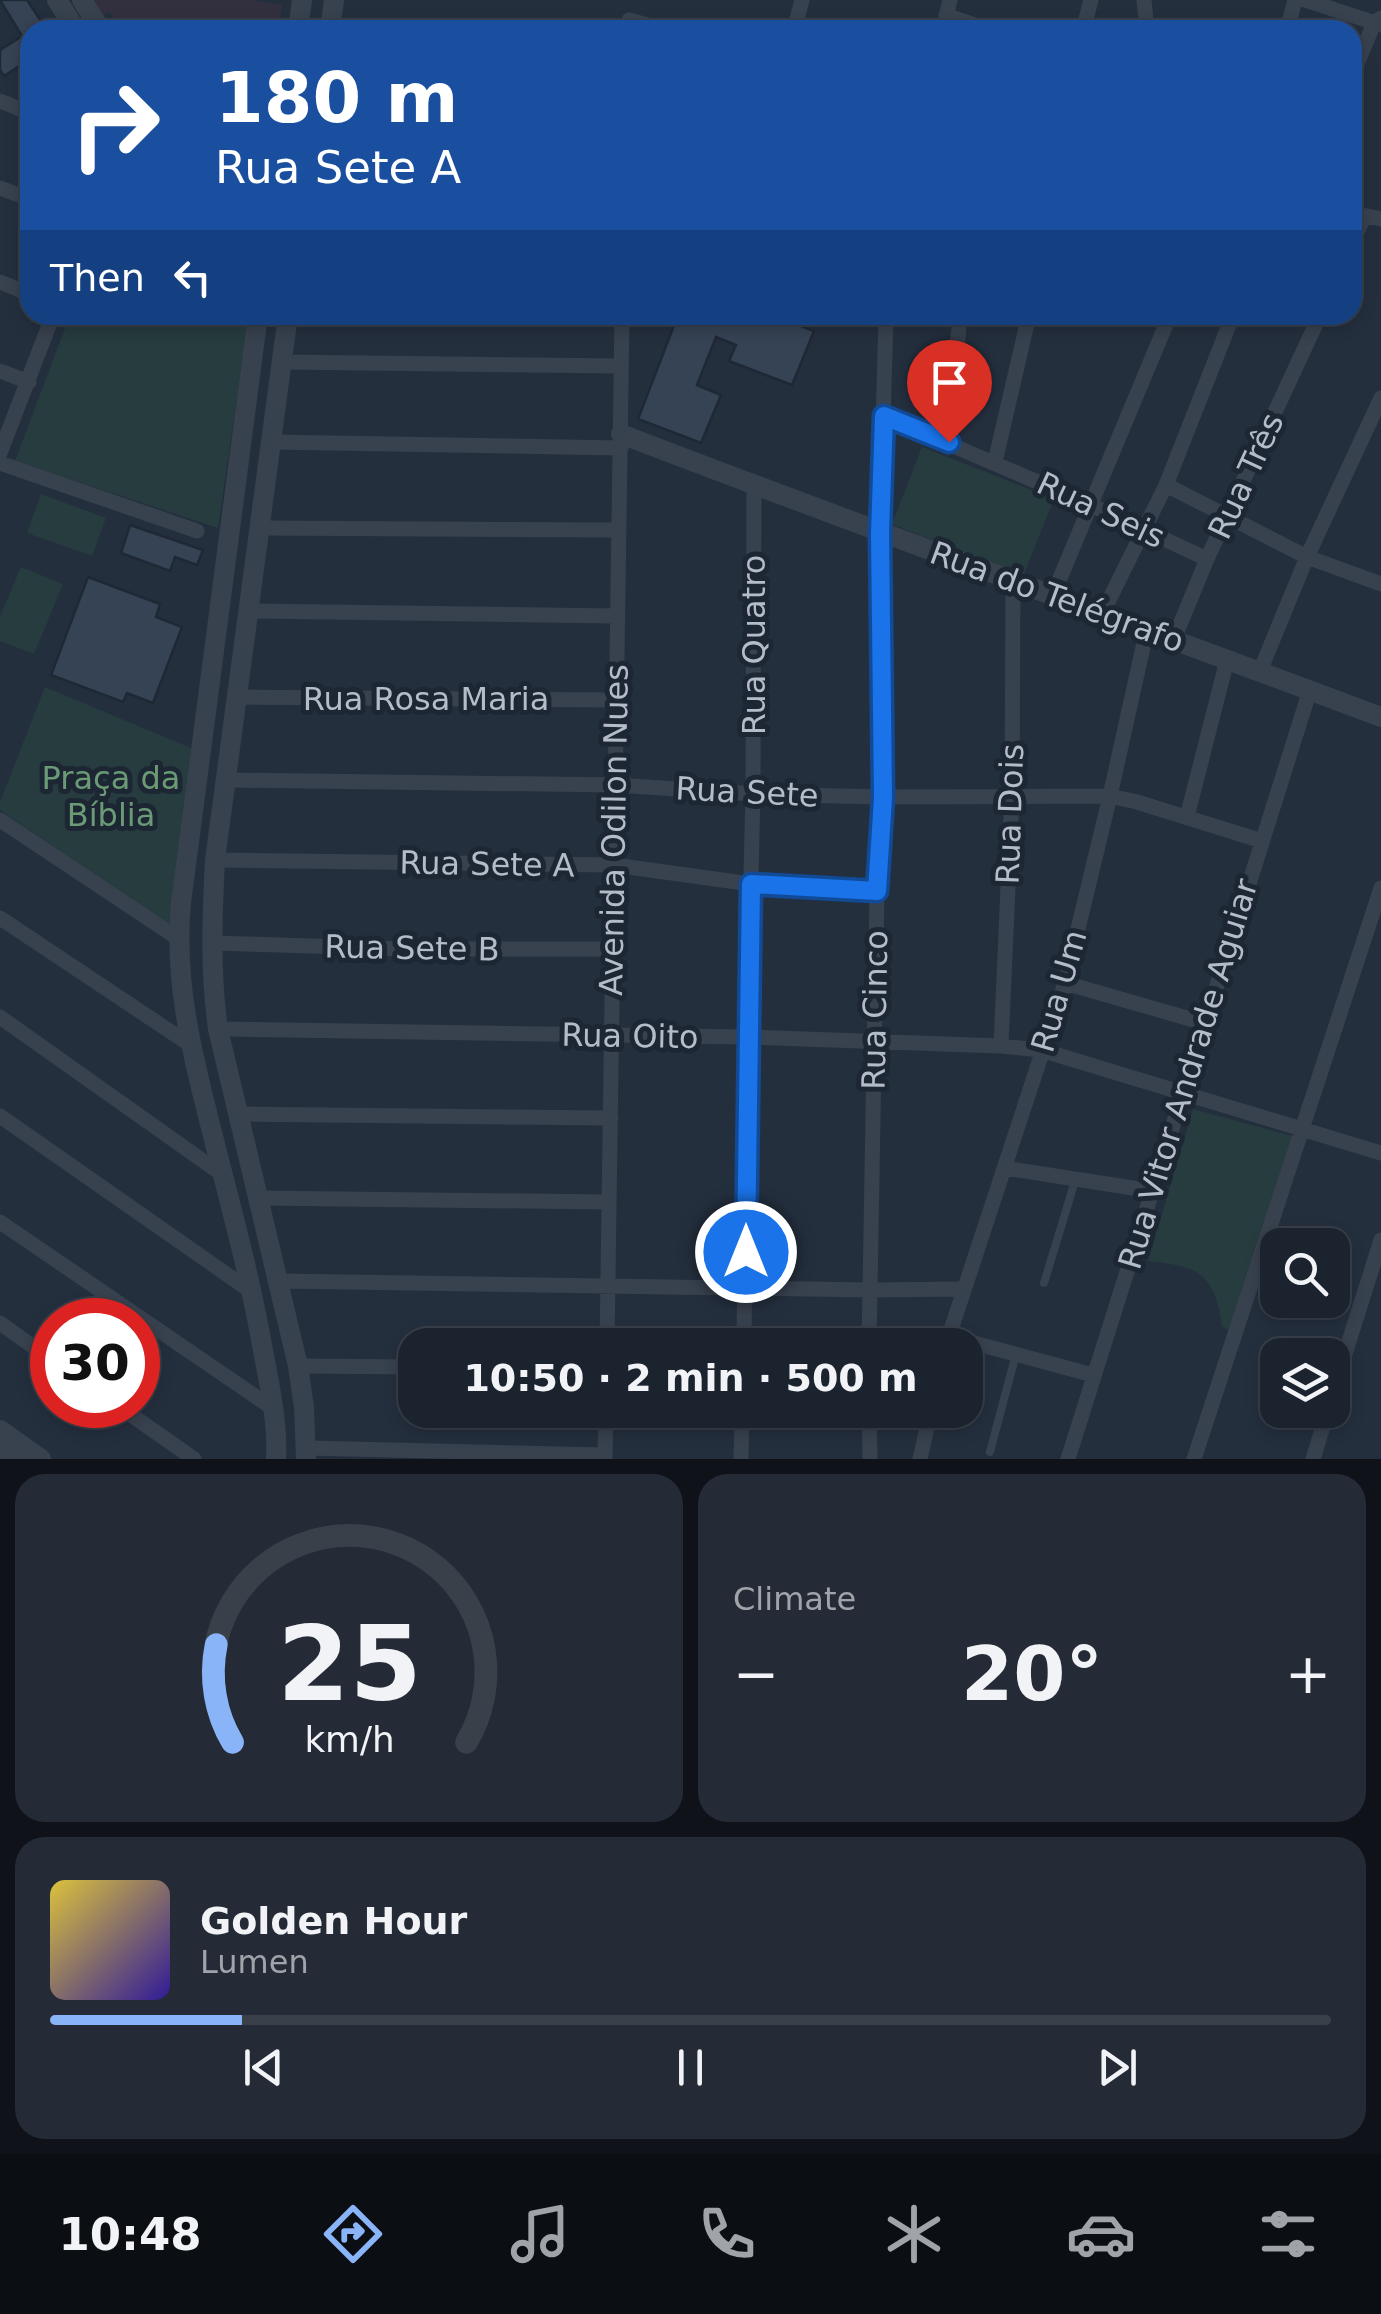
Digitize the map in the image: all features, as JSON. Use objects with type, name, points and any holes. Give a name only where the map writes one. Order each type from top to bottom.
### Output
[{"type":"street","points":[[1306,0],[1379,22],[1362,56]]},
{"type":"street","points":[[0,453],[49,325]]},
{"type":"street","points":[[257,325],[179,939],[189,1044],[252,1292],[274,1409],[276,1459]]},
{"type":"street","points":[[287,325],[215,860],[210,943],[218,1029],[298,1366],[307,1454],[605,1457],[606,1428]]},
{"type":"street","name":"Avenida Odilon Nues","points":[[607,1328],[622,325]]},
{"type":"street","name":"Rua Cinco","points":[[870,1328],[877,891],[883,798],[880,534],[886,325]]},
{"type":"street","points":[[949,442],[959,325]]},
{"type":"street","points":[[995,462],[1028,325]]},
{"type":"street","points":[[1053,595],[1166,325]]},
{"type":"street","points":[[1103,612],[1166,484],[1229,325]]},
{"type":"street","name":"Rua Três","points":[[1174,639],[1315,325]]},
{"type":"street","points":[[281,362],[620,366]]},
{"type":"street","points":[[0,371],[29,382]]},
{"type":"street","points":[[1260,671],[1307,557],[1381,398]]},
{"type":"street","name":"Rua Seis","points":[[884,416],[1207,559]]},
{"type":"street","points":[[271,442],[621,441]]},
{"type":"street","name":"Rua do Telégrafo","points":[[621,441],[1103,612],[1381,717]]},
{"type":"street","points":[[0,463],[197,530]]},
{"type":"street","points":[[1166,484],[1307,557],[1381,584]]},
{"type":"street","name":"Rua Quatro","points":[[745,1328],[754,486]]},
{"type":"street","points":[[260,528],[619,530]]},
{"type":"street","points":[[226,565],[254,568]]},
{"type":"street","name":"Rua Dois","points":[[1001,1046],[1012,795],[1012,581]]},
{"type":"street","points":[[249,611],[618,616]]},
{"type":"street","name":"Rua Um","points":[[951,1328],[1064,983],[1147,629]]},
{"type":"street","points":[[1187,817],[1227,660]]},
{"type":"street","name":"Rua Vitor Andrade Aguiar","points":[[1068,1459],[1310,690]]},
{"type":"street","name":"Rua Rosa Maria","points":[[237,697],[616,700]]},
{"type":"street","name":"Rua Sete","points":[[225,780],[616,784],[883,798],[1110,796],[1262,841]]},
{"type":"street","points":[[0,820],[179,939]]},
{"type":"street","name":"Rua Sete A","points":[[215,860],[614,866],[751,884],[877,891]]},
{"type":"street","points":[[1194,1459],[1381,888]]},
{"type":"street","points":[[0,918],[189,1044]]},
{"type":"street","name":"Rua Sete B","points":[[210,943],[410,950],[612,949]]},
{"type":"street","points":[[1064,983],[1204,1023]]},
{"type":"street","points":[[0,1018],[223,1175]]},
{"type":"street","name":"Rua Oito","points":[[218,1029],[747,1037],[1042,1050]]},
{"type":"street","points":[[1042,1050],[1381,1154]]},
{"type":"street","points":[[237,1114],[610,1118]]},
{"type":"street","points":[[0,1116],[252,1292]]},
{"type":"street","points":[[1005,1168],[1152,1191]]},
{"type":"street","points":[[259,1198],[608,1202]]},
{"type":"street","points":[[0,1222],[274,1409]]},
{"type":"street","points":[[242,1246],[268,1239]]},
{"type":"street","points":[[1350,1338],[1381,1240]]},
{"type":"street","points":[[279,1282],[963,1289]]},
{"type":"street","points":[[0,1323],[30,1344]]},
{"type":"street","points":[[983,1347],[1093,1375]]},
{"type":"street","points":[[298,1366],[398,1367]]},
{"type":"street","points":[[150,1428],[194,1459]]},
{"type":"street","points":[[741,1459],[742,1428]]},
{"type":"street","points":[[869,1428],[870,1459]]},
{"type":"street","points":[[920,1459],[928,1428]]},
{"type":"street","points":[[1312,1459],[1322,1428]]},
{"type":"street","points":[[0,1430],[41,1459]]},
{"type":"street","points":[[0,1450],[14,1459]]},
{"type":"lane","points":[[1044,1283],[1075,1180]]},
{"type":"lane","points":[[990,1452],[1016,1354]]},
{"type":"shaded area","points":[[90,0],[250,0],[282,5],[280,20],[115,20],[110,12],[100,17]]},
{"type":"green space","points":[[66,325],[248,325],[218,528],[15,461]]},
{"type":"green space","points":[[922,447],[1054,499],[1023,576],[892,524]]},
{"type":"green space","points":[[41,494],[106,518],[92,556],[27,533]]},
{"type":"green space","points":[[21,567],[63,584],[34,654],[0,641],[0,616]]},
{"type":"green space","name":"Praça da Bíblia","points":[[45,687],[191,748],[174,929],[0,810]]},
{"type":"green space","points":[[1193,1109],[1296,1137],[1266,1228],[1260,1228],[1260,1247],[1232,1332],[1222,1326],[1215,1294],[1201,1276],[1180,1266],[1148,1261]]},
{"type":"building","points":[[0,0],[27,0],[40,20],[20,20],[20,33]]},
{"type":"building","points":[[20,37],[20,66],[4,76],[0,70],[0,50]]},
{"type":"building","points":[[674,325],[799,325],[814,331],[792,385],[729,361],[736,345],[716,337],[697,385],[721,395],[701,443],[638,419]]},
{"type":"building","points":[[130,525],[203,550],[197,565],[175,557],[170,571],[121,553]]},
{"type":"building","points":[[88,577],[160,604],[156,617],[182,627],[153,703],[127,693],[123,702],[51,675]]},
{"type":"route","points":[[746,1252],[751,884],[877,891],[883,798],[880,534],[884,416],[949,442]]}]
